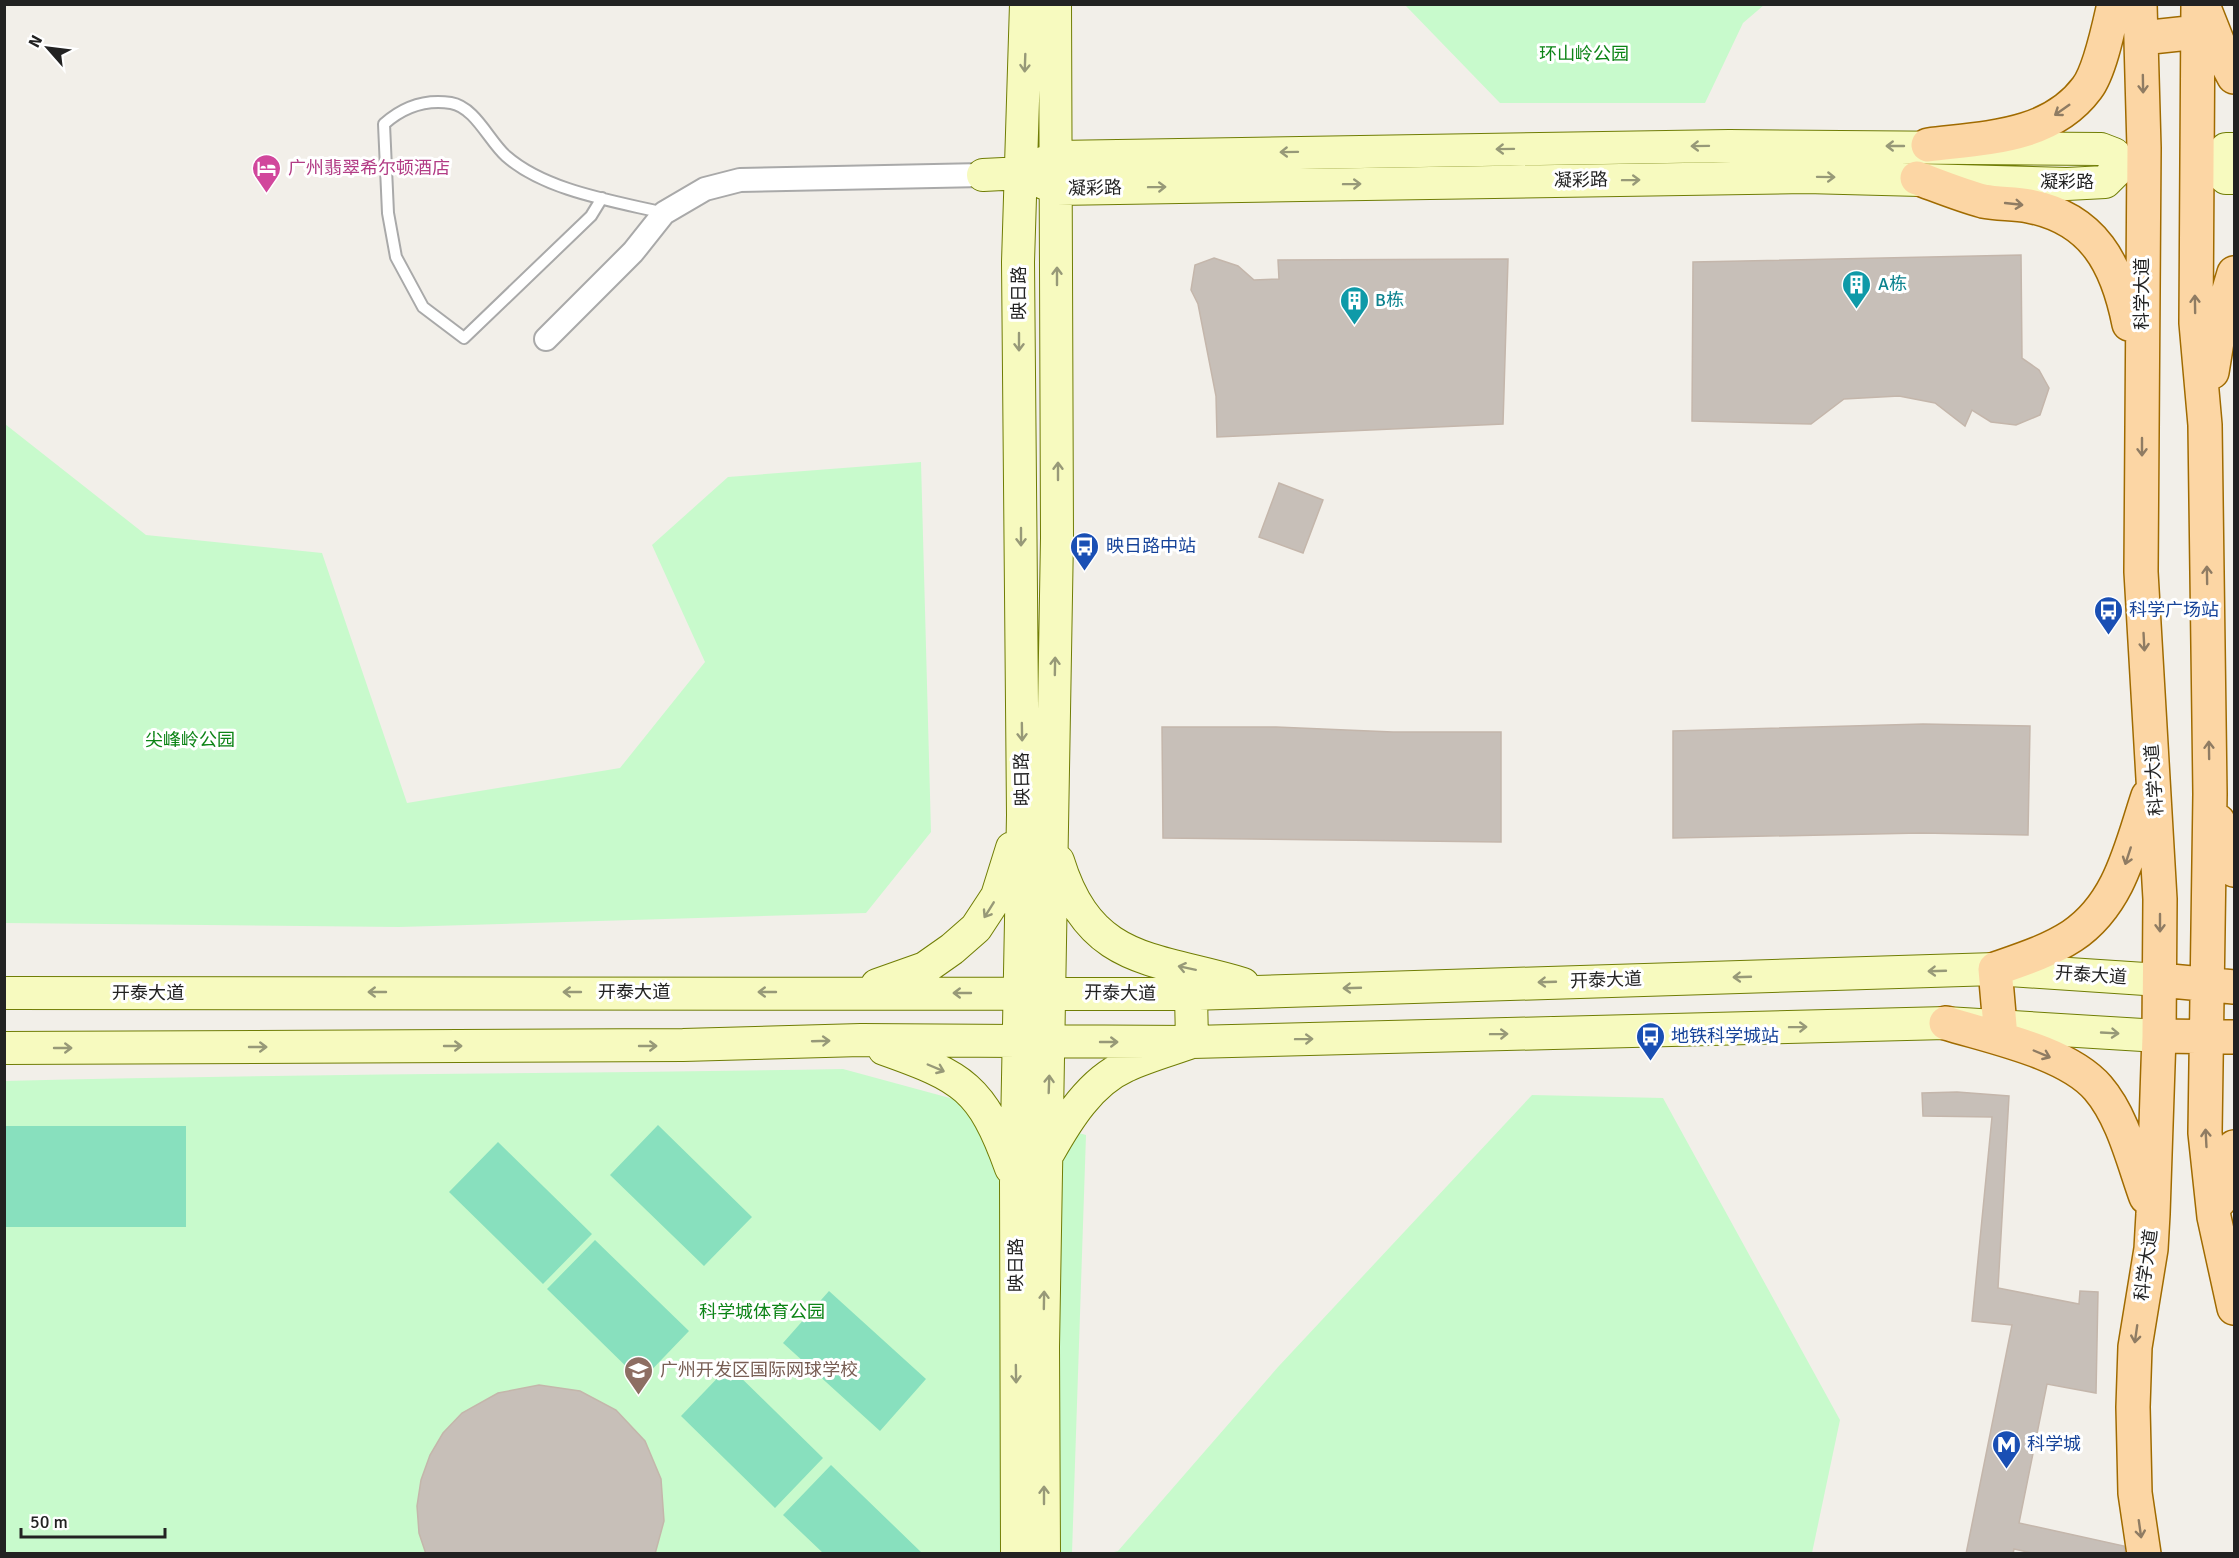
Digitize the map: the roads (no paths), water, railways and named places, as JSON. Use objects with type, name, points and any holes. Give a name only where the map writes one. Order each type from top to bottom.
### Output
[{"type":"main road","points":[[1928,146],[2026,132],[2065,110],[2088,87],[2105,42],[2114,4]]},
{"type":"main road","name":"科学大道","points":[[2140,4],[2144,148],[2141,572],[2160,899],[2159,1035],[2151,1249],[2134,1347],[2135,1493],[2144,1554]]},
{"type":"main road","points":[[2142,38],[2200,14]]},
{"type":"main road","points":[[2200,14],[2235,77]]},
{"type":"main road","points":[[2200,14],[2195,110],[2196,323],[2205,425],[2210,794],[2221,986],[2221,1036],[2205,1088],[2205,1133],[2214,1217],[2235,1308]]},
{"type":"main road","points":[[1917,178],[1984,201],[2029,206],[2053,212],[2078,225],[2086,233],[2109,260],[2119,281],[2133,344],[2142,404]]},
{"type":"main road","points":[[2205,425],[2217,341],[2235,273]]},
{"type":"main road","points":[[2000,1026],[1995,969],[2038,953],[2071,936],[2091,920],[2109,899],[2123,872],[2154,780]]},
{"type":"main road","points":[[2210,794],[2235,870]]},
{"type":"main road","name":"开泰大道","points":[[2160,980],[2221,986]]},
{"type":"main road","points":[[1946,1023],[2040,1053],[2071,1067],[2097,1087],[2117,1117],[2153,1214]]},
{"type":"main road","points":[[2159,1035],[2221,1036]]},
{"type":"main road","points":[[2156,1090],[2205,1088]]},
{"type":"main road","points":[[2214,1217],[2235,1147]]},
{"type":"street","name":"映日路","points":[[1026,4],[1018,273],[1023,815],[1035,993],[1035,1043],[1046,1158],[1044,1554]]},
{"type":"street","name":"映日路","points":[[1035,993],[1052,830],[1058,470],[1055,4]]},
{"type":"street","name":"凝彩路","points":[[1056,157],[1526,148],[1928,146],[2101,149],[2114,154],[2116,171],[2105,182],[2067,184],[1917,178],[1806,177],[1057,189]]},
{"type":"street","points":[[546,339],[633,252],[664,213],[705,189],[740,180],[1022,173],[1056,157]]},
{"type":"street","points":[[1022,173],[1057,189]]},
{"type":"street","points":[[856,992],[925,968],[952,950],[976,928],[997,896],[1023,815]]},
{"type":"street","points":[[1052,830],[1057,858],[1075,906],[1091,925],[1123,950],[1144,959],[1196,970],[1264,990]]},
{"type":"street","name":"开泰大道","points":[[4,993],[1191,994],[1995,969],[2160,980]]},
{"type":"street","points":[[1191,994],[1192,1042]]},
{"type":"street","points":[[4,1048],[682,1046],[861,1040],[1035,1043],[1192,1042],[1946,1023],[2159,1035]]},
{"type":"street","points":[[861,1040],[949,1074],[973,1094],[995,1125],[1016,1183]]},
{"type":"street","points":[[1046,1158],[1069,1117],[1104,1080],[1124,1066],[1192,1042]]},
{"type":"street","name":"映日路","points":[[1017,1554],[1016,1183],[1035,1043]]},
{"type":"lane","points":[[602,198],[591,216],[464,338],[423,307],[396,257],[388,213],[384,124],[399,111],[417,104],[452,103],[465,109],[507,157],[574,192],[602,198],[664,213]]},
{"type":"place","name":"广州翡翠希尔顿酒店","points":[[267,194]]},
{"type":"place","name":"A栋","points":[[1857,310]]},
{"type":"place","name":"B栋","points":[[1354,326]]},
{"type":"place","name":"映日路中站","points":[[1085,572]]},
{"type":"place","name":"科学广场站","points":[[2108,636]]},
{"type":"place","name":"地铁科学城站","points":[[1650,1062]]},
{"type":"place","name":"广州开发区国际网球学校","points":[[639,1396]]},
{"type":"place","name":"科学城","points":[[2006,1470]]},
{"type":"park label","name":"环山岭公园","points":[[1584,54]]},
{"type":"park label","name":"尖峰岭公园","points":[[190,740]]},
{"type":"park label","name":"科学城体育公园","points":[[762,1312]]}]
